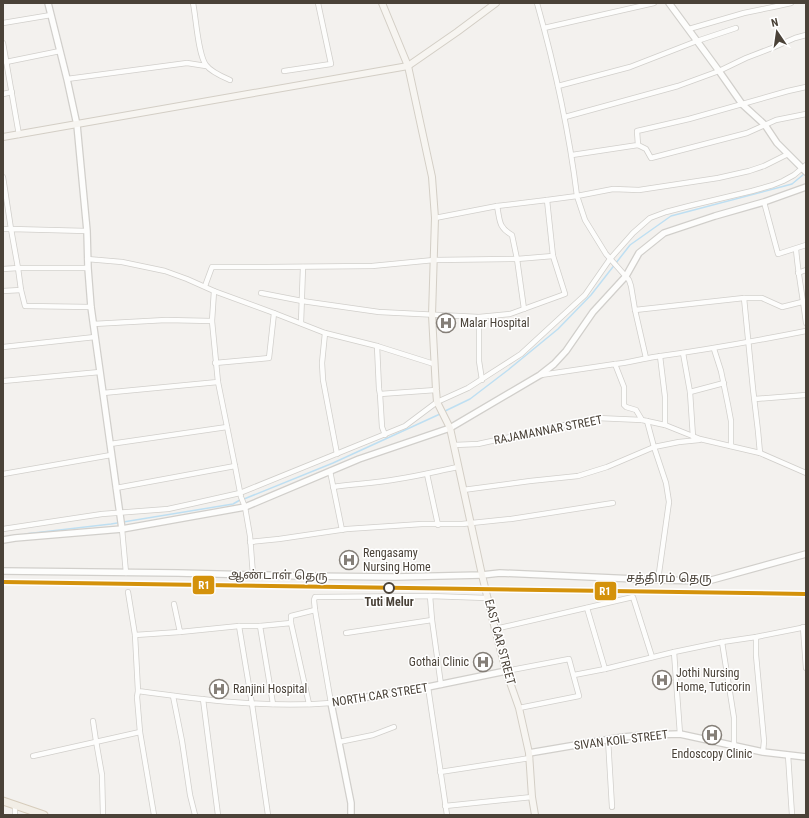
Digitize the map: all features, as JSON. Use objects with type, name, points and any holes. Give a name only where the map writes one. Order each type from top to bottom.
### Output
[{"type":"main road","name":"EAST CAR STREET","points":[[382,3],[408,66],[432,177],[435,218],[432,315],[434,364],[438,404],[449,426],[487,598],[506,671],[519,708],[530,756],[532,797],[535,815]]},
{"type":"main road","points":[[3,137],[408,66],[496,3]]},
{"type":"main road","points":[[3,801],[44,815]]},
{"type":"street","points":[[48,3],[77,125],[91,307],[120,516],[126,573]]},
{"type":"street","points":[[193,3],[201,54],[206,66]]},
{"type":"street","points":[[284,71],[331,64],[318,3]]},
{"type":"street","points":[[537,3],[565,117],[578,196],[585,220],[606,254],[629,280],[646,358]]},
{"type":"street","points":[[544,28],[654,3]]},
{"type":"street","points":[[3,529],[102,514],[120,516],[241,495],[406,426],[438,404],[482,380],[521,354],[585,295],[633,233],[650,218],[666,212],[773,185],[805,169],[777,143],[765,125],[742,104],[669,3]]},
{"type":"street","points":[[689,29],[773,5],[791,3]]},
{"type":"street","points":[[3,23],[51,15]]},
{"type":"street","points":[[558,86],[630,66],[696,41],[736,28]]},
{"type":"street","points":[[565,117],[678,86],[719,71],[795,38],[806,35]]},
{"type":"street","points":[[3,43],[19,134]]},
{"type":"street","points":[[6,62],[60,51]]},
{"type":"street","points":[[67,80],[187,63],[206,66],[217,74],[230,80]]},
{"type":"street","points":[[638,145],[637,131],[689,119],[806,87]]},
{"type":"street","points":[[3,94],[12,92]]},
{"type":"street","points":[[572,155],[638,145],[646,149],[651,158],[746,133],[776,120],[806,114]]},
{"type":"street","points":[[435,218],[497,206],[578,196],[613,189],[639,190],[718,178],[764,166],[788,154]]},
{"type":"street","points":[[3,177],[4,191],[25,306],[91,307]]},
{"type":"street","points":[[3,540],[121,527],[245,505],[359,459],[449,426],[540,375],[554,364],[566,351],[593,312],[639,253],[664,233],[764,202],[806,187]]},
{"type":"street","points":[[261,293],[302,301],[379,312],[479,317],[510,314],[565,294],[553,256],[547,200]]},
{"type":"street","points":[[764,202],[778,254],[806,245]]},
{"type":"street","points":[[497,206],[502,226],[512,235],[524,309]]},
{"type":"street","points":[[3,229],[86,231]]},
{"type":"street","points":[[796,248],[798,273],[805,301],[806,323]]},
{"type":"street","points":[[205,286],[212,267],[372,266],[434,260],[517,259],[553,256]]},
{"type":"street","points":[[87,259],[122,262],[165,271],[325,333],[376,346],[434,364]]},
{"type":"street","points":[[301,323],[303,267]]},
{"type":"street","points":[[3,269],[88,268]]},
{"type":"street","points":[[798,273],[806,270]]},
{"type":"street","points":[[3,291],[21,290]]},
{"type":"street","points":[[214,291],[212,321],[215,363],[241,495],[245,505],[253,575]]},
{"type":"street","points":[[636,310],[744,298],[762,298],[782,307],[805,301]]},
{"type":"street","points":[[744,298],[760,453]]},
{"type":"street","points":[[215,363],[269,358],[274,313]]},
{"type":"street","points":[[479,317],[479,361],[482,380]]},
{"type":"street","points":[[93,324],[166,320],[212,321]]},
{"type":"street","points":[[540,375],[714,349],[806,332]]},
{"type":"street","points":[[325,333],[322,363],[323,380],[337,454]]},
{"type":"street","points":[[3,347],[95,337]]},
{"type":"street","points":[[376,346],[382,427],[385,435]]},
{"type":"street","points":[[714,349],[724,383],[730,421],[731,446]]},
{"type":"street","points":[[683,354],[690,392],[693,437]]},
{"type":"street","points":[[660,356],[665,397],[665,426]]},
{"type":"street","points":[[615,364],[624,387],[624,405],[636,410],[645,421],[666,483],[669,502],[658,580]]},
{"type":"street","points":[[3,381],[100,372]]},
{"type":"street","points":[[103,393],[218,382]]},
{"type":"street","points":[[690,392],[724,383]]},
{"type":"street","points":[[380,394],[436,390]]},
{"type":"street","points":[[755,399],[806,396]]},
{"type":"street","name":"RAJAMANNAR STREET","points":[[454,446],[478,444],[597,418],[645,421]]},
{"type":"street","points":[[645,421],[665,426],[700,440],[760,453],[806,474]]},
{"type":"street","points":[[110,444],[227,428]]},
{"type":"street","points":[[463,490],[578,476],[608,467],[654,447],[700,440]]},
{"type":"street","points":[[3,474],[111,454]]},
{"type":"street","points":[[116,488],[235,466]]},
{"type":"street","points":[[333,487],[399,479],[458,467]]},
{"type":"street","points":[[330,471],[342,530]]},
{"type":"street","points":[[427,474],[438,524]]},
{"type":"street","points":[[250,542],[342,530],[422,524],[462,524],[511,519],[612,503]]},
{"type":"street","name":"சத்திரம் தெரு","points":[[482,575],[500,573],[708,581],[806,554]]},
{"type":"street","name":"ஆண்டாள் தெரு","points":[[3,571],[387,577],[482,575]]},
{"type":"street","points":[[128,592],[135,635],[140,732],[154,815]]},
{"type":"street","points":[[430,596],[441,685]]},
{"type":"street","points":[[351,815],[351,803],[331,703],[314,600],[316,597],[430,596],[487,598]]},
{"type":"street","points":[[495,629],[633,597],[652,657]]},
{"type":"street","points":[[174,604],[180,632]]},
{"type":"street","points":[[587,608],[605,669]]},
{"type":"street","points":[[309,704],[291,616],[315,610]]},
{"type":"street","points":[[346,633],[432,620]]},
{"type":"street","points":[[135,635],[292,623]]},
{"type":"street","points":[[239,626],[268,815]]},
{"type":"street","points":[[260,626],[272,704]]},
{"type":"street","points":[[574,675],[674,652],[804,627],[806,668]]},
{"type":"street","points":[[756,637],[756,655],[764,741],[763,752]]},
{"type":"street","points":[[722,642],[734,718],[734,745]]},
{"type":"street","points":[[674,652],[680,734]]},
{"type":"street","points":[[506,671],[569,659],[579,696],[519,708]]},
{"type":"street","name":"NORTH CAR STREET","points":[[138,691],[252,704],[331,703],[441,685],[506,671]]},
{"type":"street","points":[[428,687],[447,815]]},
{"type":"street","points":[[172,696],[182,741],[190,795],[195,815]]},
{"type":"street","points":[[203,699],[218,815]]},
{"type":"street","points":[[93,721],[102,775],[103,815]]},
{"type":"street","points":[[339,742],[373,735],[394,728]]},
{"type":"street","points":[[33,756],[140,732]]},
{"type":"street","name":"SIVAN KOIL STREET","points":[[530,756],[608,739],[646,735],[680,734],[763,752],[806,757]]},
{"type":"street","points":[[608,739],[612,807]]},
{"type":"street","points":[[788,755],[792,815]]},
{"type":"street","points":[[440,772],[530,756]]},
{"type":"street","points":[[445,806],[532,797]]},
{"type":"street","points":[[15,805],[15,815]]},
{"type":"waterway","points":[[443,412],[470,399],[558,329],[591,295],[630,245],[671,216],[792,184],[804,174]]},
{"type":"waterway","points":[[244,499],[333,463],[440,414]]},
{"type":"waterway","points":[[25,534],[111,524],[233,504],[240,500]]},
{"type":"transit line","name":"R1","points":[[3,582],[806,594]]},
{"type":"place","name":"Malar Hospital","points":[[446,323]]},
{"type":"place","name":"Rengasamy Nursing Home","points":[[349,560]]},
{"type":"place","name":"Tuti Melur","points":[[389,588]]},
{"type":"place","name":"Gothai Clinic","points":[[483,662]]},
{"type":"place","name":"Jothi Nursing Home, Tuticorin","points":[[662,680]]},
{"type":"place","name":"Ranjini Hospital","points":[[219,689]]},
{"type":"place","name":"Endoscopy Clinic","points":[[712,735]]}]
